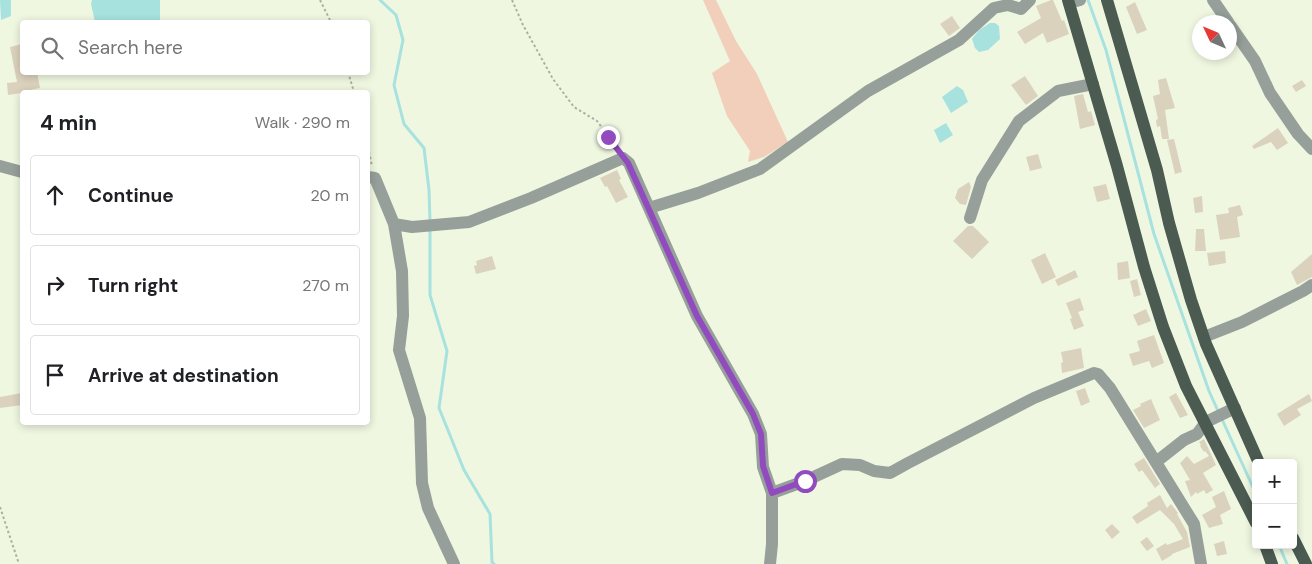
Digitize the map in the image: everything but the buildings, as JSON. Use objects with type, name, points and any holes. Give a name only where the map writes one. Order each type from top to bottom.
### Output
[{"type":"main road","points":[[1107,0],[1156,170],[1181,268],[1204,337],[1257,459]]},
{"type":"main road","points":[[1072,1],[1144,267],[1163,327],[1186,386],[1252,515]]},
{"type":"main road","points":[[1297,546],[1306,564]]},
{"type":"main road","points":[[1266,549],[1272,564]]},
{"type":"street","points":[[649,208],[760,169],[868,91],[959,40],[994,8],[1008,5],[1021,9],[1030,0]]},
{"type":"street","points":[[1213,0],[1223,15]]},
{"type":"street","points":[[1237,35],[1255,61],[1275,100],[1298,134],[1312,149]]},
{"type":"street","points":[[970,218],[982,180],[1019,121],[1058,91],[1093,84]]},
{"type":"street","points":[[394,224],[412,227],[468,222],[531,198],[623,158],[628,163],[697,316],[753,414],[761,434],[763,466],[772,493],[770,564]]},
{"type":"street","points":[[0,166],[20,171]]},
{"type":"street","points":[[371,177],[394,224],[402,271],[404,316],[398,350],[420,418],[422,484],[428,508],[454,564]]},
{"type":"street","points":[[1204,337],[1242,322],[1312,285]]},
{"type":"street","points":[[772,493],[805,481],[842,464],[890,473],[1034,398],[1094,373],[1098,374],[1110,388],[1194,524],[1201,564]]},
{"type":"street","points":[[1156,462],[1184,440],[1197,434],[1206,422],[1235,408]]},
{"type":"path","points":[[320,0],[330,20]]},
{"type":"path","points":[[512,0],[523,25],[554,79],[574,107],[597,121],[628,163]]},
{"type":"path","points":[[349,75],[353,90]]},
{"type":"path","points":[[0,506],[20,564]]},
{"type":"shaded area","points":[[703,0],[716,0],[736,41],[757,74],[788,142],[764,157],[748,162],[750,151],[727,116],[712,73],[730,61]]},
{"type":"water","points":[[0,0],[11,0],[11,16],[1,20]]},
{"type":"water","points":[[92,0],[160,0],[160,20],[95,20]]},
{"type":"water","points":[[990,23],[995,23],[999,26],[1000,39],[988,50],[979,52],[975,48],[972,39],[979,30]]},
{"type":"water","points":[[957,86],[963,90],[968,102],[951,113],[942,97]]},
{"type":"water","points":[[946,123],[953,135],[940,143],[934,130]]},
{"type":"waterway","points":[[380,0],[396,15],[403,40],[394,85],[404,124],[424,148],[429,190],[430,221]]},
{"type":"waterway","points":[[1088,0],[1106,50],[1154,234],[1209,391],[1218,411]]},
{"type":"waterway","points":[[430,228],[430,295],[447,351],[439,408],[464,470],[490,514],[492,562],[494,564]]},
{"type":"waterway","points":[[1221,417],[1252,485]]},
{"type":"waterway","points":[[1281,549],[1287,564]]},
{"type":"route","points":[[608,137],[628,163],[697,316],[753,414],[761,434],[763,466],[772,493],[805,481]]}]
